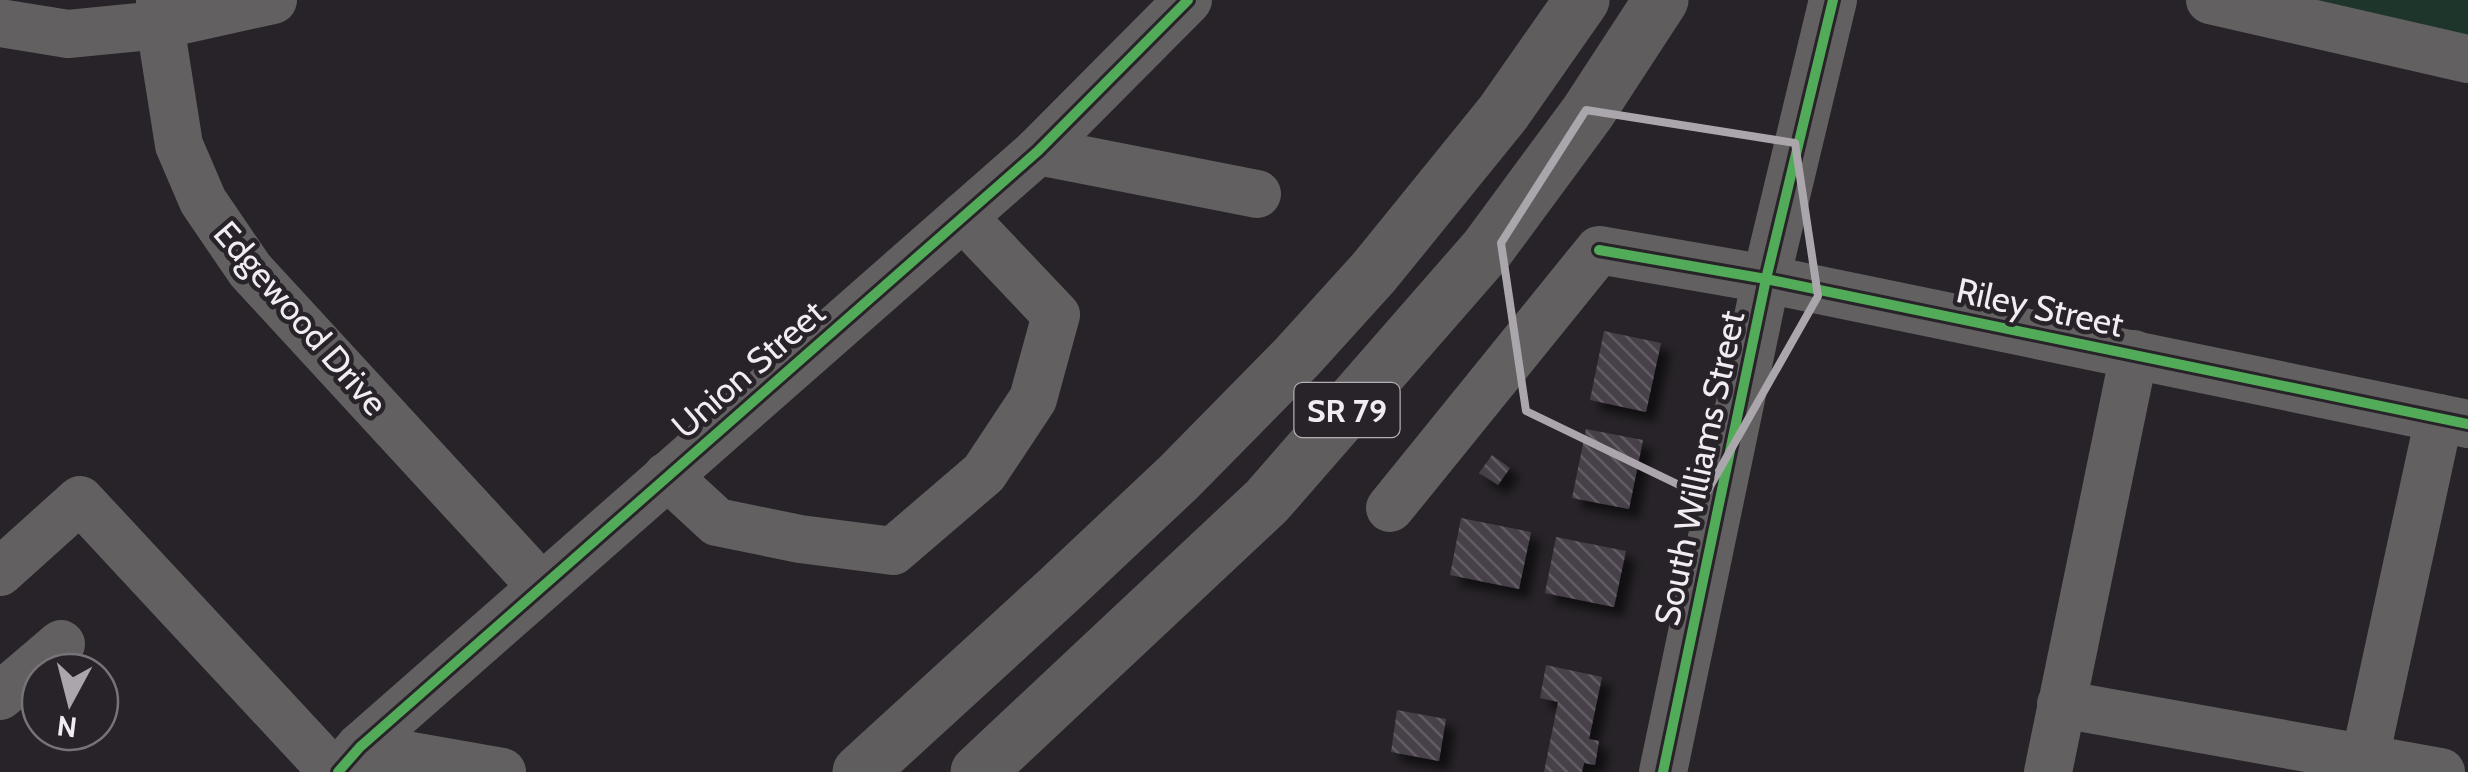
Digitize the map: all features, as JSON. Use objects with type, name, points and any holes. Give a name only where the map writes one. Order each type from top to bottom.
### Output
[{"type":"highway","name":"SR 79","points":[[860,772],[1180,477],[1297,356],[1374,272],[1503,113],[1582,0]]},
{"type":"highway","name":"SR 79","points":[[978,772],[1267,501],[1487,249],[1588,112],[1660,0]]},
{"type":"street","points":[[0,23],[68,34],[160,12],[273,0]]},
{"type":"street","name":"Union Street","points":[[344,764],[1038,151],[1188,0]]},
{"type":"street","name":"South Williams Street","points":[[1664,772],[1766,279],[1833,0]]},
{"type":"street","points":[[2210,0],[2468,59]]},
{"type":"street","name":"Edgewood Drive","points":[[160,12],[179,145],[203,202],[226,238],[250,270],[542,586]]},
{"type":"street","points":[[1038,151],[1257,194]]},
{"type":"street","points":[[667,476],[717,522],[800,539],[893,551],[984,473],[1033,399],[1056,315],[962,217]]},
{"type":"street","name":"Riley Street","points":[[1390,508],[1599,250],[1766,279],[2453,421]]},
{"type":"street","points":[[2048,772],[2134,354]]},
{"type":"street","points":[[2365,758],[2453,421]]},
{"type":"street","points":[[0,572],[80,500],[344,764],[502,772]]},
{"type":"street","points":[[0,696],[61,644]]},
{"type":"street","points":[[2061,704],[2442,772]]},
{"type":"highlighted area","points":[[1586,110],[1795,143],[1818,296],[1704,497],[1526,411],[1501,243]]},
{"type":"green space","points":[[2210,0],[2468,0],[2468,59]]},
{"type":"building","points":[[1604,331],[1661,343],[1646,412],[1590,400]]},
{"type":"building","points":[[1586,429],[1643,440],[1629,509],[1572,498]]},
{"type":"building","points":[[1492,455],[1510,468],[1498,485],[1479,473]]},
{"type":"building","points":[[1461,518],[1531,532],[1519,589],[1450,575]]},
{"type":"building","points":[[1556,537],[1626,551],[1614,607],[1545,593]]},
{"type":"building","points":[[1546,665],[1602,677],[1589,739],[1599,741],[1595,765],[1584,763],[1582,772],[1544,772],[1558,702],[1540,698]]},
{"type":"building","points":[[1397,710],[1446,719],[1439,761],[1391,752]]},
{"type":"cycle path","points":[[338,772],[360,747],[1038,151],[1188,0]]},
{"type":"cycle path","points":[[1663,772],[1766,279],[1833,0]]},
{"type":"cycle path","points":[[1599,250],[1766,279],[2468,424]]}]
